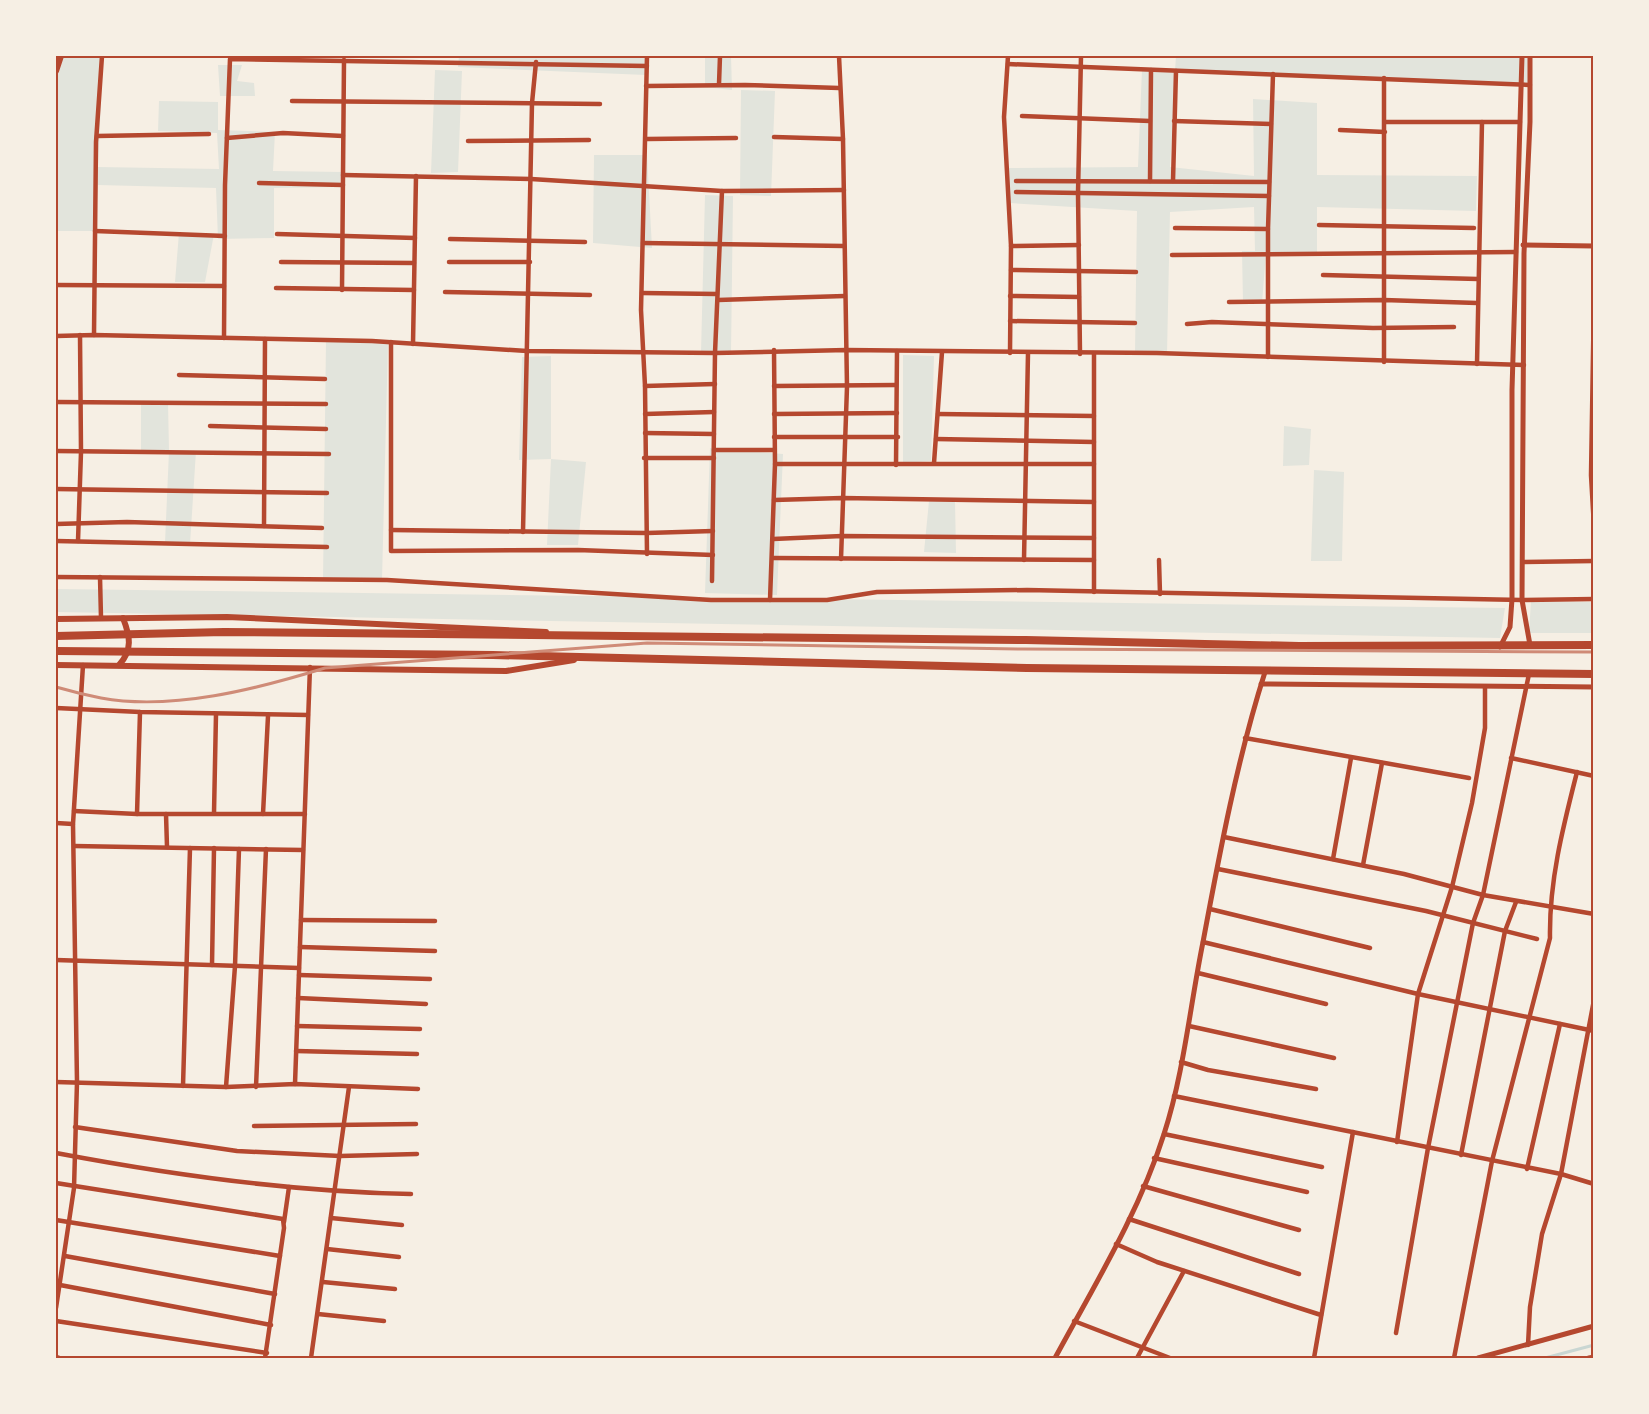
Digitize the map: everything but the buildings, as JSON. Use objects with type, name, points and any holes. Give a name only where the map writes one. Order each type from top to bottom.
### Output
[{"type":"highway","points":[[56,636],[224,632],[1500,647],[1593,645]]},
{"type":"highway","points":[[56,651],[493,655],[1265,672],[1593,674]]},
{"type":"main road","points":[[56,71],[61,56]]},
{"type":"main road","points":[[56,619],[227,617],[525,630],[582,636]]},
{"type":"main road","points":[[119,665],[128,656],[130,643],[123,618]]},
{"type":"main road","points":[[56,665],[506,670],[586,658]]},
{"type":"street","points":[[94,335],[97,136],[102,56]]},
{"type":"street","points":[[647,56],[642,293],[647,554]]},
{"type":"street","points":[[719,84],[720,56]]},
{"type":"street","points":[[838,56],[843,139],[847,387],[841,559]]},
{"type":"street","points":[[1008,56],[1004,117],[1011,246],[1010,352]]},
{"type":"street","points":[[1080,354],[1078,180],[1081,56]]},
{"type":"street","points":[[1500,647],[1510,627],[1512,599],[1513,365],[1522,56]]},
{"type":"street","points":[[1530,56],[1525,245],[1522,600],[1530,645]]},
{"type":"street","points":[[224,338],[230,59],[536,62],[647,66]]},
{"type":"street","points":[[342,290],[344,60]]},
{"type":"street","points":[[524,532],[532,103],[536,62]]},
{"type":"street","points":[[1008,64],[1530,85]]},
{"type":"street","points":[[1150,181],[1152,70]]},
{"type":"street","points":[[1173,181],[1176,71]]},
{"type":"street","points":[[1268,357],[1268,230],[1273,74]]},
{"type":"street","points":[[1384,78],[1384,362]]},
{"type":"street","points":[[646,86],[719,84],[839,88]]},
{"type":"street","points":[[292,101],[600,104]]},
{"type":"street","points":[[1022,116],[1150,121]]},
{"type":"street","points":[[1174,121],[1271,124]]},
{"type":"street","points":[[1385,122],[1520,123]]},
{"type":"street","points":[[1477,364],[1482,122]]},
{"type":"street","points":[[1340,130],[1385,132]]},
{"type":"street","points":[[227,138],[283,133],[343,136]]},
{"type":"street","points":[[97,136],[209,134]]},
{"type":"street","points":[[774,137],[843,139]]},
{"type":"street","points":[[647,138],[736,138]]},
{"type":"street","points":[[468,141],[589,140]]},
{"type":"street","points":[[343,175],[531,179],[722,191],[844,190]]},
{"type":"street","points":[[413,344],[416,176]]},
{"type":"street","points":[[1016,181],[1269,182]]},
{"type":"street","points":[[259,183],[343,184]]},
{"type":"street","points":[[712,581],[717,294],[722,191]]},
{"type":"street","points":[[1016,192],[1269,196]]},
{"type":"street","points":[[1319,225],[1474,228]]},
{"type":"street","points":[[1175,228],[1268,230]]},
{"type":"street","points":[[95,231],[225,236]]},
{"type":"street","points":[[277,234],[415,238]]},
{"type":"street","points":[[450,238],[585,242]]},
{"type":"street","points":[[643,243],[844,246]]},
{"type":"street","points":[[1516,244],[1593,246]]},
{"type":"street","points":[[1011,246],[1079,245]]},
{"type":"street","points":[[1172,255],[1516,252]]},
{"type":"street","points":[[281,262],[414,263]]},
{"type":"street","points":[[449,262],[530,262]]},
{"type":"street","points":[[1011,270],[1136,272]]},
{"type":"street","points":[[1323,275],[1478,279]]},
{"type":"street","points":[[56,285],[224,286]]},
{"type":"street","points":[[276,288],[414,290]]},
{"type":"street","points":[[445,292],[590,294]]},
{"type":"street","points":[[642,293],[717,294]]},
{"type":"street","points":[[1593,295],[1593,527]]},
{"type":"street","points":[[718,300],[845,296]]},
{"type":"street","points":[[1010,296],[1079,297]]},
{"type":"street","points":[[1229,302],[1384,300],[1477,303]]},
{"type":"street","points":[[1010,321],[1136,323]]},
{"type":"street","points":[[1187,324],[1212,322],[1267,325],[1454,327]]},
{"type":"street","points":[[78,541],[81,452],[80,335]]},
{"type":"street","points":[[56,336],[391,342],[527,351],[716,353],[846,350],[1157,353],[1524,365]]},
{"type":"street","points":[[264,526],[266,491],[263,454],[265,339]]},
{"type":"street","points":[[391,342],[391,551],[578,550],[712,555]]},
{"type":"street","points":[[770,600],[775,464],[774,350]]},
{"type":"street","points":[[896,465],[897,351]]},
{"type":"street","points":[[934,463],[942,352]]},
{"type":"street","points":[[1024,560],[1028,353]]},
{"type":"street","points":[[1094,354],[1094,592]]},
{"type":"street","points":[[179,375],[326,379]]},
{"type":"street","points":[[645,386],[715,384]]},
{"type":"street","points":[[774,386],[896,385]]},
{"type":"street","points":[[56,402],[326,404]]},
{"type":"street","points":[[645,414],[714,412]]},
{"type":"street","points":[[774,414],[897,413]]},
{"type":"street","points":[[938,414],[1094,416]]},
{"type":"street","points":[[210,426],[326,429]]},
{"type":"street","points":[[645,433],[714,434]]},
{"type":"street","points":[[774,437],[898,437]]},
{"type":"street","points":[[936,439],[1094,441]]},
{"type":"street","points":[[714,450],[774,450]]},
{"type":"street","points":[[56,451],[329,454]]},
{"type":"street","points":[[644,458],[714,458]]},
{"type":"street","points":[[775,464],[1094,464]]},
{"type":"street","points":[[1511,474],[1524,474]]},
{"type":"street","points":[[56,489],[327,493]]},
{"type":"street","points":[[774,500],[842,498],[1094,502]]},
{"type":"street","points":[[56,524],[128,522],[322,528]]},
{"type":"street","points":[[391,530],[647,533],[713,531]]},
{"type":"street","points":[[773,539],[842,536],[1094,538]]},
{"type":"street","points":[[56,541],[327,547]]},
{"type":"street","points":[[773,558],[1094,560]]},
{"type":"street","points":[[1159,560],[1160,594]]},
{"type":"street","points":[[1523,562],[1593,561]]},
{"type":"street","points":[[56,577],[387,580],[699,600],[827,600],[877,592],[1094,592],[1522,600],[1593,599]]},
{"type":"street","points":[[100,577],[101,618]]},
{"type":"street","points":[[56,1308],[74,1188],[77,1083],[73,824],[83,665]]},
{"type":"street","points":[[295,1084],[310,667]]},
{"type":"street","points":[[1055,1359],[1129,1219],[1164,1134],[1189,1026],[1203,942],[1245,738],[1265,672]]},
{"type":"street","points":[[1396,1333],[1428,1148],[1457,1002],[1473,923],[1483,895],[1529,674]]},
{"type":"street","points":[[1261,684],[1593,687]]},
{"type":"street","points":[[1397,1142],[1418,994],[1430,963],[1442,915],[1452,887],[1472,803],[1485,728],[1485,687]]},
{"type":"street","points":[[56,708],[81,711],[308,715]]},
{"type":"street","points":[[137,814],[140,712]]},
{"type":"street","points":[[214,813],[216,714]]},
{"type":"street","points":[[263,814],[268,716]]},
{"type":"street","points":[[1245,738],[1469,778]]},
{"type":"street","points":[[1333,859],[1351,758]]},
{"type":"street","points":[[1511,758],[1593,776]]},
{"type":"street","points":[[1363,865],[1382,763]]},
{"type":"street","points":[[1454,1359],[1491,1161],[1550,938],[1549,907],[1556,854],[1577,772]]},
{"type":"street","points":[[74,811],[137,814],[305,814]]},
{"type":"street","points":[[166,813],[167,847]]},
{"type":"street","points":[[56,824],[73,824]]},
{"type":"street","points":[[1224,837],[1363,865],[1516,902],[1593,914]]},
{"type":"street","points":[[74,846],[303,850]]},
{"type":"street","points":[[183,1086],[190,848]]},
{"type":"street","points":[[212,965],[214,848]]},
{"type":"street","points":[[226,1087],[235,966],[239,849]]},
{"type":"street","points":[[256,1087],[266,849]]},
{"type":"street","points":[[1218,869],[1442,915],[1537,939]]},
{"type":"street","points":[[1461,1155],[1505,931],[1516,902]]},
{"type":"street","points":[[1210,909],[1370,948]]},
{"type":"street","points":[[301,920],[435,921]]},
{"type":"street","points":[[1203,942],[1418,994],[1593,1031]]},
{"type":"street","points":[[300,947],[435,951]]},
{"type":"street","points":[[56,960],[299,968]]},
{"type":"street","points":[[1198,973],[1326,1004]]},
{"type":"street","points":[[299,975],[430,979]]},
{"type":"street","points":[[298,998],[426,1004]]},
{"type":"street","points":[[1528,1345],[1530,1307],[1542,1234],[1561,1174],[1593,999]]},
{"type":"street","points":[[1527,1169],[1560,1024]]},
{"type":"street","points":[[297,1026],[420,1029]]},
{"type":"street","points":[[1189,1026],[1334,1058]]},
{"type":"street","points":[[296,1051],[417,1054]]},
{"type":"street","points":[[1181,1062],[1208,1070],[1316,1089]]},
{"type":"street","points":[[56,1082],[226,1087],[295,1084],[418,1089]]},
{"type":"street","points":[[311,1359],[349,1087]]},
{"type":"street","points":[[1173,1096],[1561,1174],[1593,1184]]},
{"type":"street","points":[[254,1126],[344,1123],[416,1124]]},
{"type":"street","points":[[75,1127],[237,1151],[340,1156],[417,1154]]},
{"type":"street","points":[[1314,1359],[1353,1132]]},
{"type":"street","points":[[1164,1134],[1322,1167]]},
{"type":"street","points":[[56,1153],[335,1193],[411,1194]]},
{"type":"street","points":[[1154,1158],[1307,1192]]},
{"type":"street","points":[[56,1183],[74,1188],[278,1218],[284,1222]]},
{"type":"street","points":[[1143,1186],[1299,1230]]},
{"type":"street","points":[[56,1321],[266,1356],[289,1187]]},
{"type":"street","points":[[331,1218],[402,1225]]},
{"type":"street","points":[[1129,1219],[1299,1274]]},
{"type":"street","points":[[56,1220],[280,1256]]},
{"type":"street","points":[[1116,1244],[1148,1259],[1321,1315]]},
{"type":"street","points":[[327,1249],[399,1257]]},
{"type":"street","points":[[65,1256],[275,1294]]},
{"type":"street","points":[[1137,1359],[1184,1270]]},
{"type":"street","points":[[323,1282],[395,1289]]},
{"type":"street","points":[[60,1285],[271,1325]]},
{"type":"street","points":[[318,1314],[384,1321]]},
{"type":"street","points":[[1074,1321],[1170,1359]]},
{"type":"street","points":[[1478,1359],[1593,1326]]},
{"type":"street","points":[[1589,1359],[1593,1357]]},
{"type":"shaded area","points":[[63,56],[103,56],[98,167],[219,169],[217,133],[158,131],[159,101],[218,102],[218,130],[275,132],[273,171],[342,172],[339,187],[274,188],[274,238],[218,239],[216,188],[98,185],[95,231],[56,231],[56,77]]},
{"type":"shaded area","points":[[459,56],[646,56],[646,75],[458,67]]},
{"type":"shaded area","points":[[705,56],[731,56],[732,90],[705,87]]},
{"type":"shaded area","points":[[1176,56],[1529,56],[1530,83],[1176,71],[1170,167],[1254,176],[1253,99],[1317,103],[1317,175],[1477,176],[1476,211],[1317,207],[1317,253],[1266,253],[1262,303],[1243,302],[1242,251],[1255,251],[1254,207],[1170,212],[1167,354],[1135,353],[1137,211],[1010,203],[1008,168],[1138,167],[1142,69],[1175,71]]},
{"type":"shaded area","points":[[218,65],[242,65],[237,81],[254,83],[255,96],[220,96]]},
{"type":"shaded area","points":[[435,70],[462,71],[458,172],[431,173]]},
{"type":"shaded area","points":[[741,90],[775,91],[771,196],[740,195]]},
{"type":"shaded area","points":[[594,155],[647,155],[652,248],[593,243]]},
{"type":"shaded area","points":[[705,195],[733,196],[731,355],[701,353]]},
{"type":"shaded area","points":[[179,233],[214,234],[205,282],[175,282]]},
{"type":"shaded area","points":[[326,340],[388,342],[382,580],[323,581]]},
{"type":"shaded area","points":[[903,355],[934,356],[931,461],[903,463]]},
{"type":"shaded area","points":[[551,356],[551,459],[519,460],[522,357]]},
{"type":"shaded area","points":[[141,402],[168,403],[169,450],[196,451],[190,544],[165,543],[169,451],[141,450]]},
{"type":"shaded area","points":[[1284,426],[1311,429],[1309,465],[1283,466]]},
{"type":"shaded area","points":[[710,448],[783,454],[777,595],[705,593]]},
{"type":"shaded area","points":[[551,459],[586,462],[578,545],[547,545]]},
{"type":"shaded area","points":[[1314,470],[1344,472],[1342,561],[1311,561]]},
{"type":"shaded area","points":[[929,501],[955,501],[956,553],[924,552]]},
{"type":"shaded area","points":[[56,589],[1505,608],[1500,638],[56,612]]},
{"type":"shaded area","points":[[1531,601],[1593,602],[1593,633],[1529,633]]},
{"type":"waterway","points":[[1545,1358],[1594,1345]]},
{"type":"railway","points":[[56,687],[101,698],[128,701],[185,700],[243,690],[325,668],[647,643],[1023,649],[1594,652]]}]
